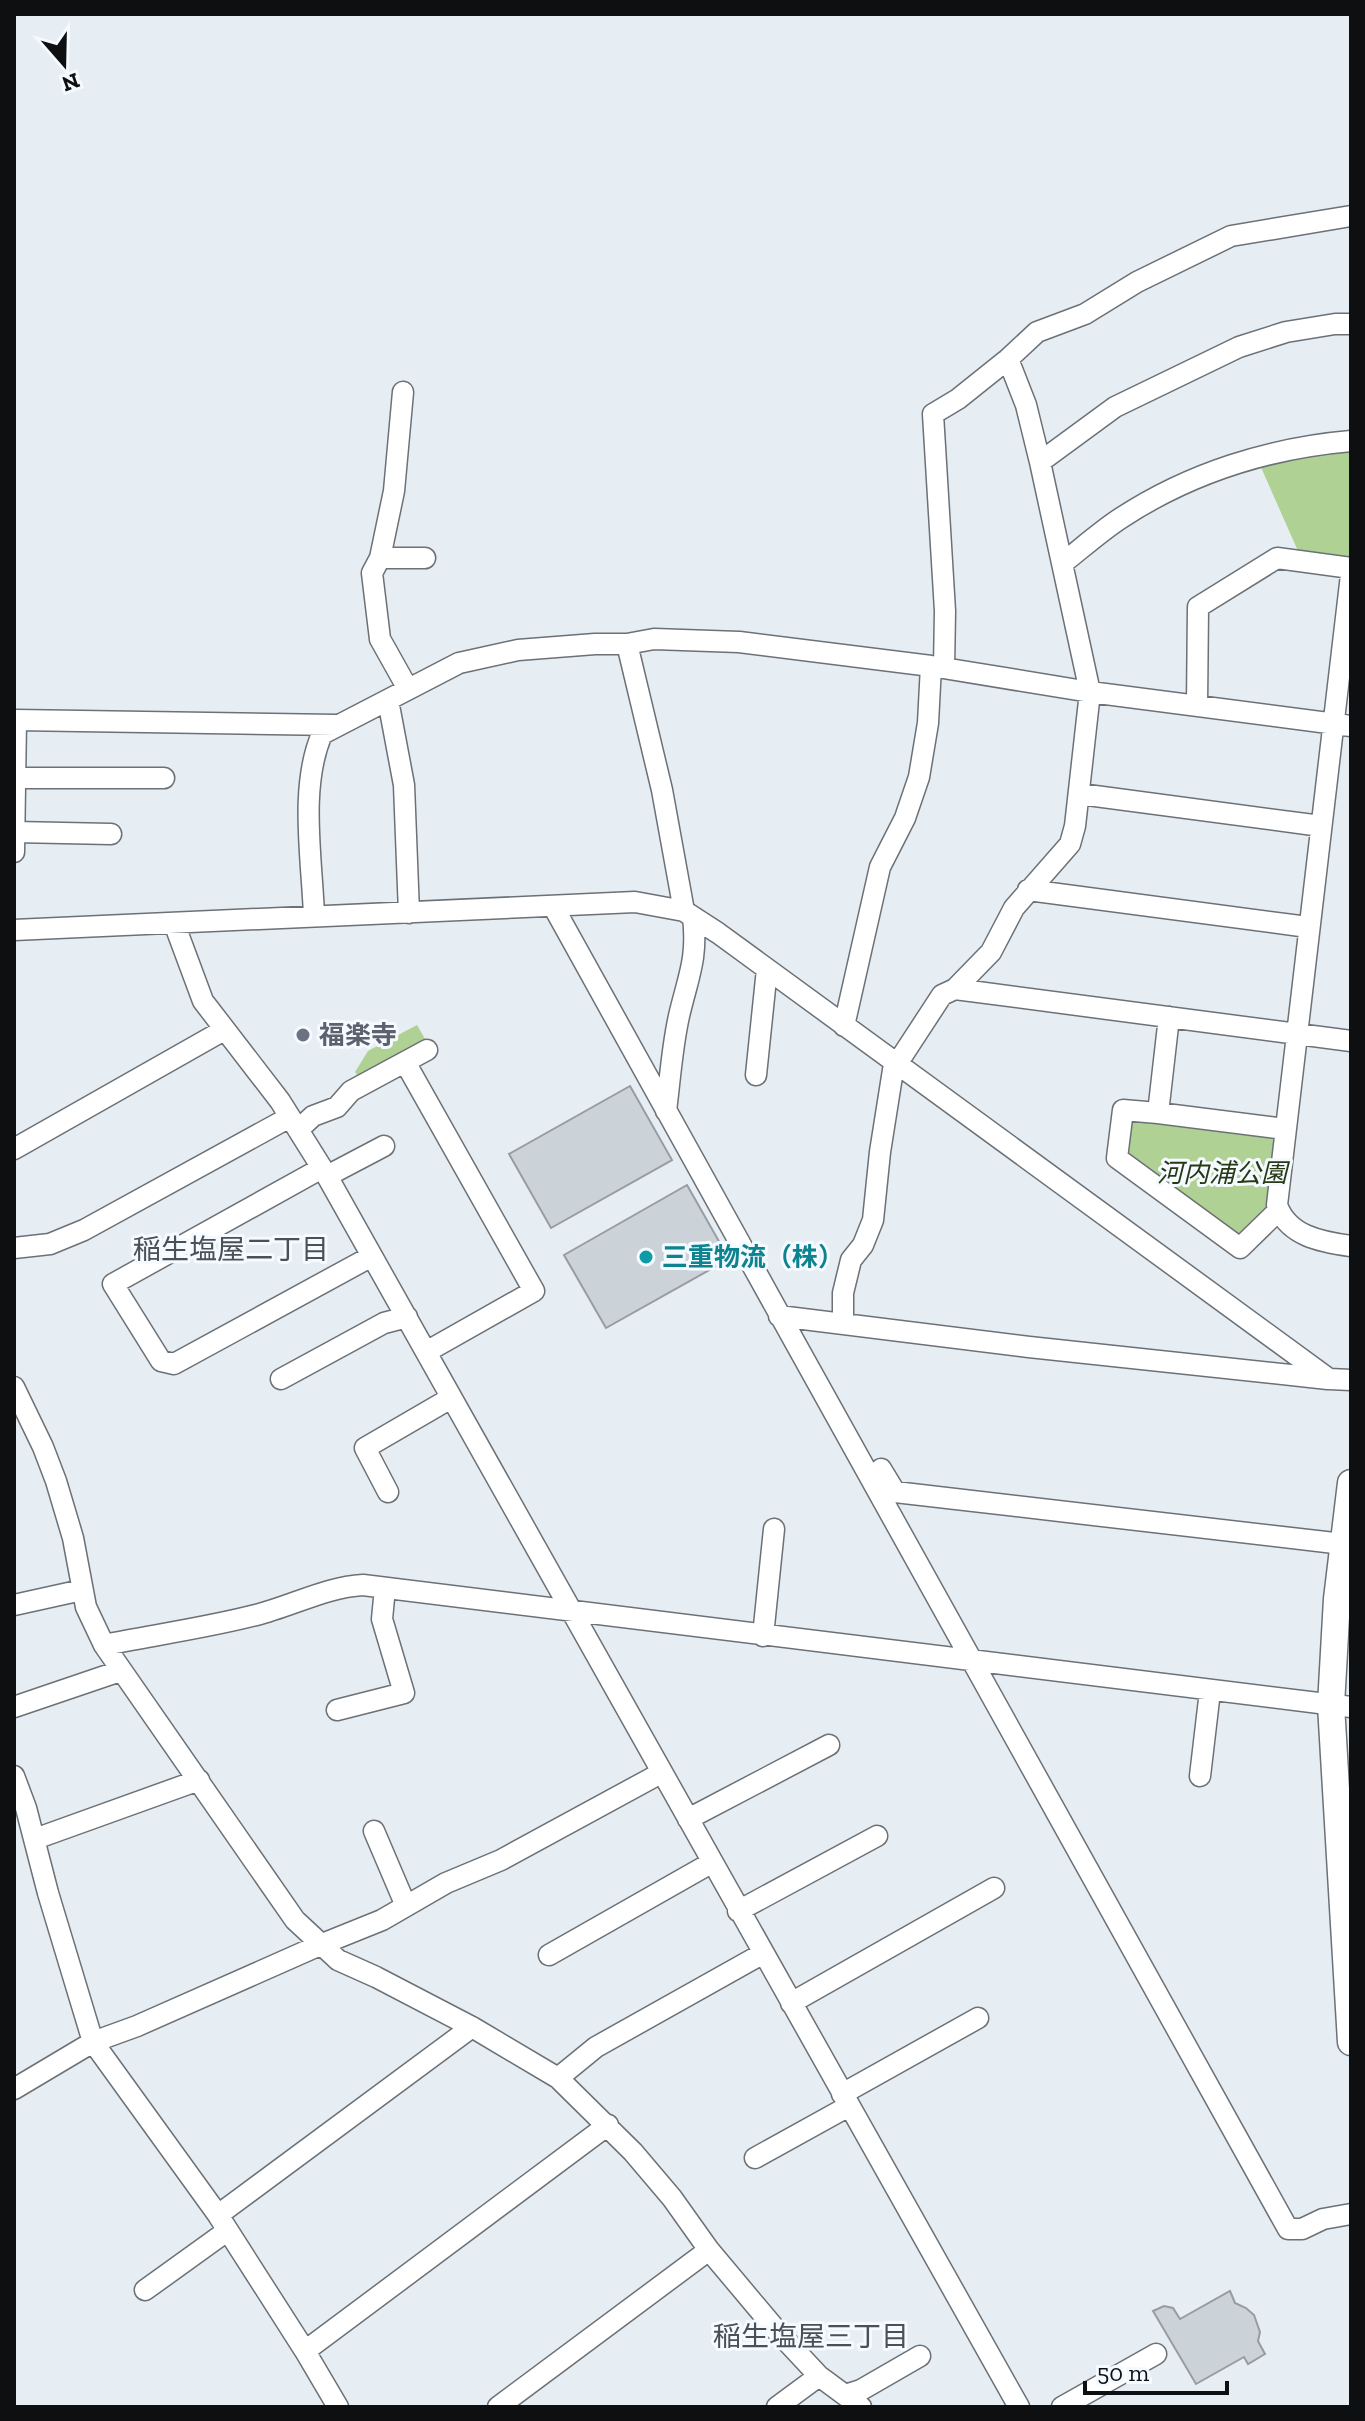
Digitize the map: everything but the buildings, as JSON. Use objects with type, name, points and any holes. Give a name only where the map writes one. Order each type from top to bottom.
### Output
[{"type":"main road","points":[[1351,1483],[1334,1631],[1341,1706],[1351,2039]]},
{"type":"street","points":[[844,1026],[880,867],[905,818],[919,777],[937,667],[945,611],[933,414],[958,399],[1037,332],[1085,314],[1137,282],[1231,236],[1351,216]]},
{"type":"street","points":[[1040,462],[1115,407],[1239,347],[1286,332],[1351,324]]},
{"type":"street","points":[[843,1323],[843,1293],[851,1260],[863,1245],[873,1220],[893,1070],[936,1002],[955,989],[991,952],[1014,908],[1070,844],[1080,794],[1090,692],[1026,405],[1008,359]]},
{"type":"street","points":[[403,392],[394,491],[380,558],[372,573],[380,639],[408,689]]},
{"type":"street","points":[[1063,563],[1120,518],[1211,472],[1275,452],[1351,441]]},
{"type":"street","points":[[380,558],[425,558]]},
{"type":"street","points":[[1197,705],[1198,607],[1277,558],[1351,568]]},
{"type":"street","points":[[1351,575],[1342,725],[1321,826],[1277,1205],[1282,1220],[1289,1227],[1325,1242],[1351,1246]]},
{"type":"street","points":[[314,916],[309,784],[313,754],[322,734],[459,663],[487,655],[579,645],[627,644],[654,639],[739,642],[1342,725]]},
{"type":"street","points":[[627,644],[696,944],[693,970],[678,1018],[666,1111]]},
{"type":"street","points":[[388,700],[404,785],[409,913]]},
{"type":"street","points":[[14,852],[16,720],[336,725]]},
{"type":"street","points":[[16,778],[164,778]]},
{"type":"street","points":[[1080,794],[1321,826]]},
{"type":"street","points":[[15,832],[111,834]]},
{"type":"street","points":[[1028,890],[1308,927]]},
{"type":"street","points":[[14,930],[635,902],[689,914],[897,1062],[1329,1379]]},
{"type":"street","points":[[553,906],[666,1111],[786,1316],[895,1492],[1343,1544]]},
{"type":"street","points":[[174,923],[196,986],[224,1030],[294,1123],[324,1172],[1019,2407]]},
{"type":"street","points":[[756,1075],[767,969]]},
{"type":"street","points":[[955,989],[1351,1041]]},
{"type":"street","points":[[1158,1113],[1169,1017]]},
{"type":"street","points":[[14,1149],[224,1030]]},
{"type":"street","points":[[14,1248],[50,1244],[84,1230],[294,1123],[337,1107],[351,1091],[427,1050]]},
{"type":"street","points":[[405,1062],[534,1291],[426,1352]]},
{"type":"street","points":[[1279,1210],[1240,1248],[1117,1158],[1123,1110],[1285,1129]]},
{"type":"street","points":[[372,1256],[174,1364],[161,1361],[113,1284],[324,1172],[384,1146]]},
{"type":"street","points":[[786,1316],[1029,1347],[1351,1380]]},
{"type":"street","points":[[786,1316],[972,1662],[1288,2229],[1302,2229],[1323,2219],[1351,2214]]},
{"type":"street","points":[[281,1379],[384,1323],[407,1317]]},
{"type":"street","points":[[14,1387],[56,1481],[73,1538],[82,1590],[104,1645],[295,1920],[338,1960],[472,2027],[558,2078],[608,2125],[672,2198],[709,2250],[819,2376],[853,2401],[861,2390],[920,2356]]},
{"type":"street","points":[[388,1492],[365,1448],[451,1398]]},
{"type":"street","points":[[763,1636],[774,1529]]},
{"type":"street","points":[[104,1645],[251,1617],[285,1608],[341,1586],[363,1585],[1341,1706]]},
{"type":"street","points":[[337,1710],[404,1693],[382,1619],[385,1588]]},
{"type":"street","points":[[14,1605],[82,1590]]},
{"type":"street","points":[[14,1707],[120,1671]]},
{"type":"street","points":[[1200,1776],[1210,1691]]},
{"type":"street","points":[[688,1819],[829,1745]]},
{"type":"street","points":[[14,2089],[93,2042],[382,1920],[446,1883],[501,1860],[661,1773]]},
{"type":"street","points":[[14,1776],[93,2042],[222,2223],[338,2407]]},
{"type":"street","points":[[35,1839],[199,1780]]},
{"type":"street","points":[[374,1831],[406,1906]]},
{"type":"street","points":[[738,1911],[877,1836]]},
{"type":"street","points":[[549,1955],[711,1863]]},
{"type":"street","points":[[791,2003],[994,1888]]},
{"type":"street","points":[[558,2078],[596,2047],[762,1954]]},
{"type":"street","points":[[755,2158],[978,2018]]},
{"type":"street","points":[[145,2290],[222,2223],[472,2027]]},
{"type":"street","points":[[305,2351],[608,2125]]},
{"type":"street","points":[[498,2407],[709,2250]]},
{"type":"street","points":[[1062,2407],[1156,2354]]},
{"type":"street","points":[[777,2407],[819,2376]]},
{"type":"green space","points":[[1351,450],[1351,558],[1298,551],[1260,465]]},
{"type":"green space","points":[[417,1025],[425,1039],[358,1076],[355,1072],[368,1051]]},
{"type":"green space","name":"河内浦公園","points":[[1127,1115],[1269,1133],[1276,1140],[1267,1219],[1239,1244],[1121,1156]]},
{"type":"place","name":"福楽寺","points":[[303,1035]]},
{"type":"place","name":"三重物流（株）","points":[[646,1257]]},
{"type":"district","name":"稲生塩屋二丁目","points":[[231,1249]]},
{"type":"district","name":"稲生塩屋三丁目","points":[[811,2336]]}]
